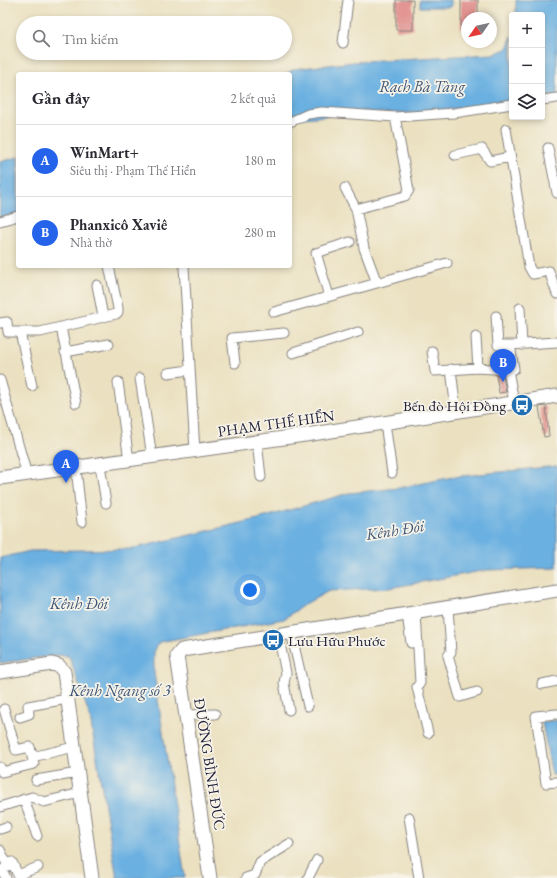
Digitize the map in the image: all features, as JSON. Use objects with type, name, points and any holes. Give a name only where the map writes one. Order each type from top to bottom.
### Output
[{"type":"street","points":[[343,43],[348,0]]},
{"type":"street","points":[[545,100],[557,98]]},
{"type":"street","points":[[292,121],[308,114],[322,112],[395,117],[454,113],[509,104]]},
{"type":"street","points":[[356,209],[405,196],[409,190],[395,117]]},
{"type":"street","points":[[506,129],[529,267],[533,274],[549,271],[557,294]]},
{"type":"street","points":[[548,148],[557,192]]},
{"type":"street","points":[[455,156],[482,149],[490,161],[510,157]]},
{"type":"street","points":[[345,188],[356,209],[364,248],[377,283]]},
{"type":"street","points":[[0,222],[16,217]]},
{"type":"street","points":[[329,296],[316,253],[350,242]]},
{"type":"street","points":[[274,312],[447,263]]},
{"type":"street","points":[[0,323],[7,322],[8,332],[40,332],[118,312],[109,268]]},
{"type":"street","points":[[184,268],[195,451]]},
{"type":"street","points":[[96,285],[103,317]]},
{"type":"street","points":[[520,308],[522,345]]},
{"type":"street","points":[[496,316],[498,345],[522,345],[557,342]]},
{"type":"street","points":[[61,327],[76,402]]},
{"type":"street","points":[[20,332],[32,386]]},
{"type":"street","points":[[293,353],[358,332]]},
{"type":"street","points":[[235,363],[232,338],[284,333]]},
{"type":"street","points":[[476,337],[478,368]]},
{"type":"street","points":[[65,352],[109,344]]},
{"type":"street","points":[[432,351],[435,372],[451,369],[478,368],[508,370],[514,369],[510,345]]},
{"type":"street","points":[[451,369],[456,411]]},
{"type":"street","points":[[168,372],[189,370]]},
{"type":"street","points":[[508,370],[514,402]]},
{"type":"street","points":[[140,378],[152,457]]},
{"type":"street","points":[[0,380],[26,475]]},
{"type":"street","points":[[118,382],[129,460]]},
{"type":"street","name":"PHẠM THẾ HIỂN","points":[[0,478],[257,442],[557,396]]},
{"type":"street","points":[[385,422],[392,473]]},
{"type":"street","points":[[257,442],[261,477]]},
{"type":"street","points":[[100,465],[106,503]]},
{"type":"street","points":[[76,468],[82,522]]},
{"type":"street","points":[[284,633],[557,590]]},
{"type":"street","points":[[448,608],[451,652],[448,656],[460,697],[477,692]]},
{"type":"street","points":[[411,613],[411,643]]},
{"type":"street","points":[[411,613],[420,683],[417,687],[428,733]]},
{"type":"street","points":[[284,633],[308,706]]},
{"type":"street","points":[[284,633],[286,673],[284,683],[289,710]]},
{"type":"street","name":"ĐƯỜNG BÌNH ĐỨC","points":[[210,878],[187,715],[177,665],[177,656],[182,650],[196,646],[284,633]]},
{"type":"street","points":[[0,672],[52,664],[59,666],[64,672],[92,878]]},
{"type":"street","points":[[542,684],[557,682]]},
{"type":"street","points":[[20,717],[29,714],[28,706],[67,699]]},
{"type":"street","points":[[1,769],[34,764],[30,746],[16,750],[4,709]]},
{"type":"street","points":[[187,715],[215,714]]},
{"type":"street","points":[[557,714],[536,716],[546,783],[557,782]]},
{"type":"street","points":[[32,757],[74,747]]},
{"type":"street","points":[[36,780],[78,773]]},
{"type":"street","points":[[0,807],[32,797],[44,802],[80,793]]},
{"type":"street","points":[[24,799],[37,836]]},
{"type":"street","points":[[409,817],[419,878]]},
{"type":"street","points":[[246,878],[255,875],[260,862],[289,844]]},
{"type":"street","points":[[0,850],[7,864]]},
{"type":"street","points":[[308,878],[317,860]]},
{"type":"street","points":[[6,878],[2,870],[8,866],[7,864],[12,862],[18,875],[38,867]]},
{"type":"water","points":[[420,0],[451,0],[451,7],[420,7]]},
{"type":"water","points":[[516,0],[557,0],[557,96],[545,98],[545,12],[516,12]]},
{"type":"water","name":"Rạch Bà Tàng","points":[[509,44],[509,101],[423,113],[363,113],[292,119],[292,72],[289,72],[294,69],[363,61],[494,54],[507,49]]},
{"type":"water","points":[[16,158],[16,214],[0,218],[0,162]]},
{"type":"water","name":"Kênh Đôi","points":[[557,466],[557,568],[487,570],[389,588],[329,591],[305,604],[284,619],[159,642],[154,652],[154,673],[185,878],[117,878],[90,717],[69,656],[58,655],[0,663],[0,558],[30,551],[131,549],[262,518],[349,493],[399,488],[453,477]]},
{"type":"water","points":[[557,720],[557,775],[552,775],[542,722]]},
{"type":"building","points":[[396,0],[413,0],[413,30],[396,30]]},
{"type":"building","points":[[461,0],[478,0],[478,12],[461,12]]},
{"type":"building","points":[[496,375],[503,376],[506,392],[499,393]]},
{"type":"building","points":[[546,406],[549,436],[544,437],[539,407]]},
{"type":"place","name":"Phanxicô Xaviê","points":[[503,382]]},
{"type":"place","name":"Bến đò Hội Đồng","points":[[522,405]]},
{"type":"place","name":"WinMart+","points":[[66,483]]},
{"type":"place","name":"Lưu Hữu Phước","points":[[273,640]]},
{"type":"water label","name":"Kênh Ngang số 3","points":[[120,690]]}]
